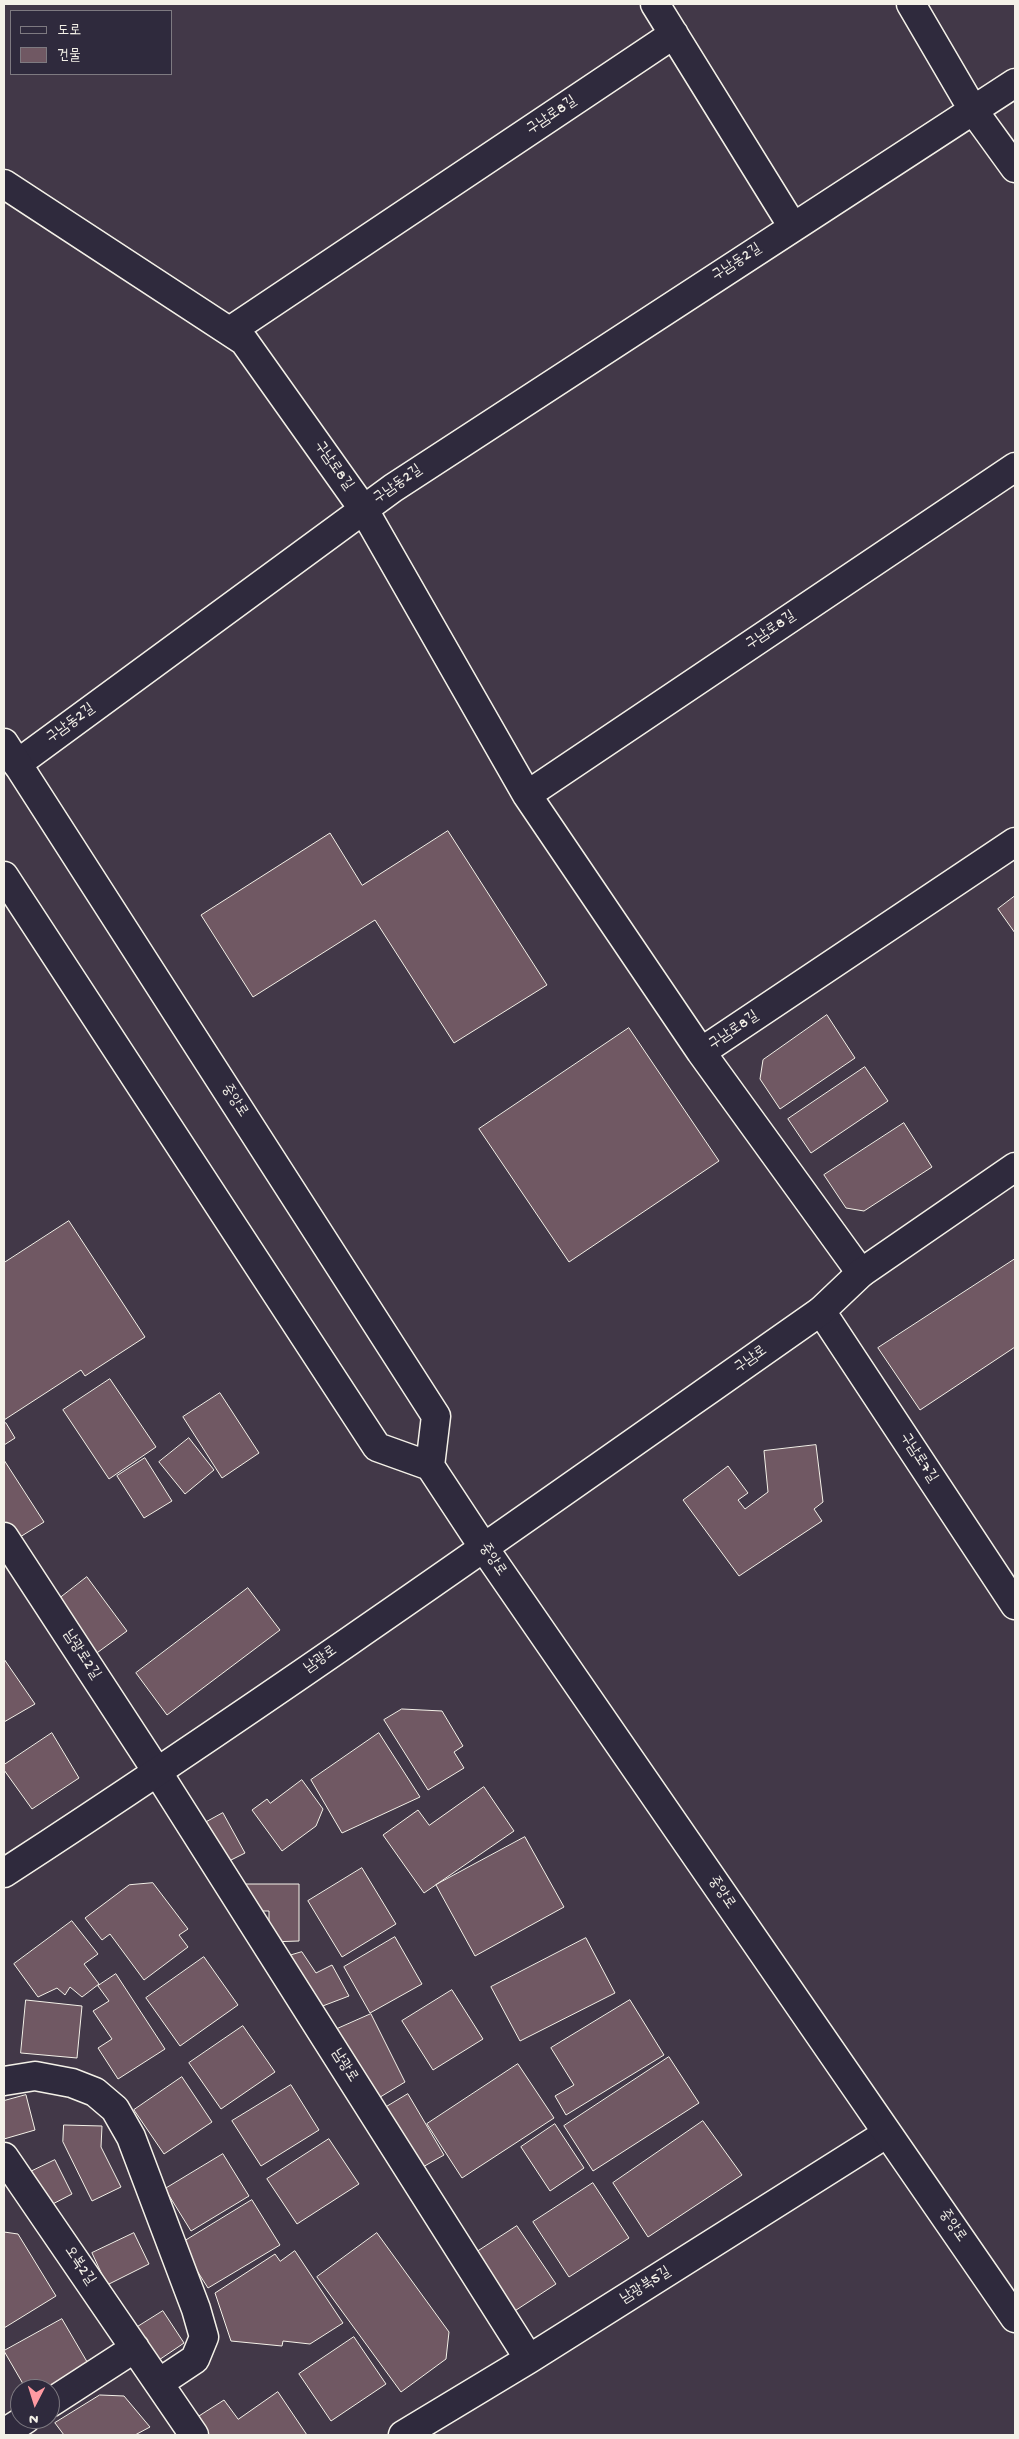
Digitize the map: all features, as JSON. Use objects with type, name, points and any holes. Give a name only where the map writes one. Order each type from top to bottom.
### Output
[{"type":"street","points":[[656,4],[793,227]]},
{"type":"street","points":[[910,4],[973,110],[1015,168]]},
{"type":"street","name":"구남로8길","points":[[230,331],[674,34]]},
{"type":"street","name":"구남동2길","points":[[10,754],[364,510],[392,488],[1015,83]]},
{"type":"street","name":"구남로8길","points":[[4,184],[244,341],[364,510],[527,794],[701,1052],[861,1273]]},
{"type":"street","name":"구남로8길","points":[[527,794],[1015,467]]},
{"type":"street","name":"중앙로","points":[[10,754],[436,1416],[430,1466],[484,1548],[886,2134],[1015,2318]]},
{"type":"street","name":"구남로8길","points":[[701,1052],[1015,842]]},
{"type":"street","points":[[4,876],[376,1448],[430,1466]]},
{"type":"street","name":"구남로","points":[[484,1548],[821,1311],[861,1273],[1015,1167]]},
{"type":"street","name":"구남로7길","points":[[821,1311],[1015,1605]]},
{"type":"street","name":"남광로2길","points":[[4,1537],[158,1773]]},
{"type":"street","name":"남광로","points":[[4,1874],[158,1773],[484,1548]]},
{"type":"street","name":"남광로","points":[[158,1773],[529,2359]]},
{"type":"street","points":[[4,2081],[35,2076],[72,2082],[95,2092],[115,2109],[131,2137],[196,2308],[204,2337],[195,2359],[159,2383]]},
{"type":"street","name":"남광북5길","points":[[403,2435],[529,2359],[886,2134]]},
{"type":"street","name":"오복2길","points":[[4,2157],[13,2190],[135,2348],[194,2435]]},
{"type":"street","points":[[60,2397],[135,2348]]},
{"type":"building","points":[[448,831],[547,985],[454,1043],[375,920],[253,997],[201,915],[330,833],[362,885]]},
{"type":"building","points":[[1015,896],[1015,933],[998,909]]},
{"type":"building","points":[[827,1015],[855,1058],[780,1109],[760,1079],[763,1060]]},
{"type":"building","points":[[629,1028],[719,1161],[569,1262],[479,1129]]},
{"type":"building","points":[[865,1067],[888,1101],[811,1153],[788,1119]]},
{"type":"building","points":[[904,1123],[932,1167],[864,1211],[846,1208],[824,1175]]},
{"type":"building","points":[[69,1221],[145,1337],[85,1376],[81,1370],[4,1420],[4,1263]]},
{"type":"building","points":[[1015,1259],[1015,1347],[920,1410],[878,1348]]},
{"type":"building","points":[[110,1379],[156,1447],[109,1479],[63,1410]]},
{"type":"building","points":[[220,1393],[259,1453],[222,1478],[183,1417]]},
{"type":"building","points":[[6,1423],[15,1438],[4,1445],[4,1424]]},
{"type":"building","points":[[189,1438],[214,1470],[185,1494],[159,1462]]},
{"type":"building","points":[[816,1445],[823,1502],[814,1509],[822,1521],[739,1576],[683,1500],[728,1466],[748,1493],[738,1500],[745,1509],[768,1492],[764,1451]]},
{"type":"building","points":[[145,1458],[172,1501],[144,1518],[117,1476]]},
{"type":"building","points":[[4,1460],[44,1522],[12,1542],[4,1529]]},
{"type":"building","points":[[87,1577],[127,1631],[94,1655],[55,1602]]},
{"type":"building","points":[[248,1588],[280,1630],[167,1715],[136,1673]]},
{"type":"building","points":[[4,1659],[35,1704],[4,1722]]},
{"type":"building","points":[[402,1709],[442,1711],[463,1746],[454,1752],[464,1768],[428,1790],[384,1720]]},
{"type":"building","points":[[52,1733],[79,1778],[32,1809],[4,1770],[4,1765]]},
{"type":"building","points":[[379,1733],[420,1797],[342,1833],[311,1780]]},
{"type":"building","points":[[302,1780],[323,1809],[316,1826],[282,1851],[252,1810],[267,1799],[270,1803]]},
{"type":"building","points":[[484,1787],[514,1831],[424,1893],[383,1835],[418,1810],[429,1825]]},
{"type":"building","points":[[223,1813],[245,1853],[223,1864],[201,1825]]},
{"type":"building","points":[[525,1837],[564,1907],[475,1956],[436,1885]]},
{"type":"building","points":[[362,1868],[396,1924],[342,1957],[308,1901]]},
{"type":"building","points":[[153,1883],[188,1929],[179,1935],[188,1947],[144,1980],[110,1934],[102,1940],[85,1918],[129,1885]]},
{"type":"building","points":[[246,1884],[299,1884],[299,1941],[269,1942],[269,1911],[246,1911]]},
{"type":"building","points":[[72,1921],[98,1954],[84,1964],[99,1984],[82,1997],[70,1987],[65,1995],[57,1988],[38,1997],[14,1964]]},
{"type":"building","points":[[395,1937],[422,1984],[370,2013],[344,1967]]},
{"type":"building","points":[[586,1938],[615,1993],[520,2041],[491,1987]]},
{"type":"building","points":[[302,1952],[316,1973],[332,1965],[349,1996],[320,2007],[285,1957]]},
{"type":"building","points":[[204,1957],[238,2005],[180,2046],[146,1998]]},
{"type":"building","points":[[116,1974],[165,2049],[118,2079],[98,2048],[112,2039],[93,2011],[109,2001],[98,1986]]},
{"type":"building","points":[[452,1990],[483,2039],[433,2070],[402,2021]]},
{"type":"building","points":[[26,2000],[82,2006],[77,2058],[21,2053]]},
{"type":"building","points":[[630,2000],[664,2055],[566,2115],[555,2096],[574,2085],[551,2048]]},
{"type":"building","points":[[371,2014],[405,2082],[372,2102],[328,2033]]},
{"type":"building","points":[[243,2026],[275,2072],[221,2109],[189,2063]]},
{"type":"building","points":[[669,2057],[699,2103],[593,2171],[564,2126]]},
{"type":"building","points":[[518,2064],[554,2118],[462,2178],[427,2124]]},
{"type":"building","points":[[182,2077],[212,2122],[164,2154],[134,2110]]},
{"type":"building","points":[[291,2085],[319,2130],[261,2166],[232,2121]]},
{"type":"building","points":[[408,2094],[444,2155],[414,2172],[378,2112]]},
{"type":"building","points":[[26,2095],[35,2130],[4,2139],[4,2101]]},
{"type":"building","points":[[703,2121],[742,2175],[648,2237],[613,2183]]},
{"type":"building","points":[[555,2124],[584,2168],[550,2191],[521,2147]]},
{"type":"building","points":[[64,2125],[102,2126],[101,2147],[121,2187],[92,2201],[63,2142]]},
{"type":"building","points":[[329,2139],[359,2184],[297,2224],[267,2179]]},
{"type":"building","points":[[223,2154],[249,2196],[191,2231],[165,2189]]},
{"type":"building","points":[[55,2160],[72,2194],[43,2209],[26,2174]]},
{"type":"building","points":[[593,2183],[629,2238],[569,2277],[533,2222]]},
{"type":"building","points":[[252,2200],[280,2245],[208,2288],[180,2244]]},
{"type":"building","points":[[517,2226],[556,2284],[507,2316],[469,2257]]},
{"type":"building","points":[[4,2232],[18,2234],[56,2296],[4,2328]]},
{"type":"building","points":[[134,2233],[149,2264],[107,2285],[92,2253]]},
{"type":"building","points":[[377,2233],[449,2332],[446,2359],[401,2392],[317,2277]]},
{"type":"building","points":[[295,2251],[343,2323],[310,2344],[283,2341],[282,2346],[231,2341],[215,2293],[275,2254],[280,2261]]},
{"type":"building","points":[[163,2311],[184,2343],[153,2364],[131,2331]]},
{"type":"building","points":[[62,2319],[93,2372],[60,2385],[60,2379],[20,2379],[4,2351]]},
{"type":"building","points":[[354,2337],[386,2384],[331,2421],[299,2374]]},
{"type":"building","points":[[278,2392],[307,2435],[200,2435],[191,2421],[224,2400],[238,2419]]},
{"type":"building","points":[[100,2395],[124,2396],[150,2427],[135,2435],[64,2435],[60,2429],[60,2420]]}]
